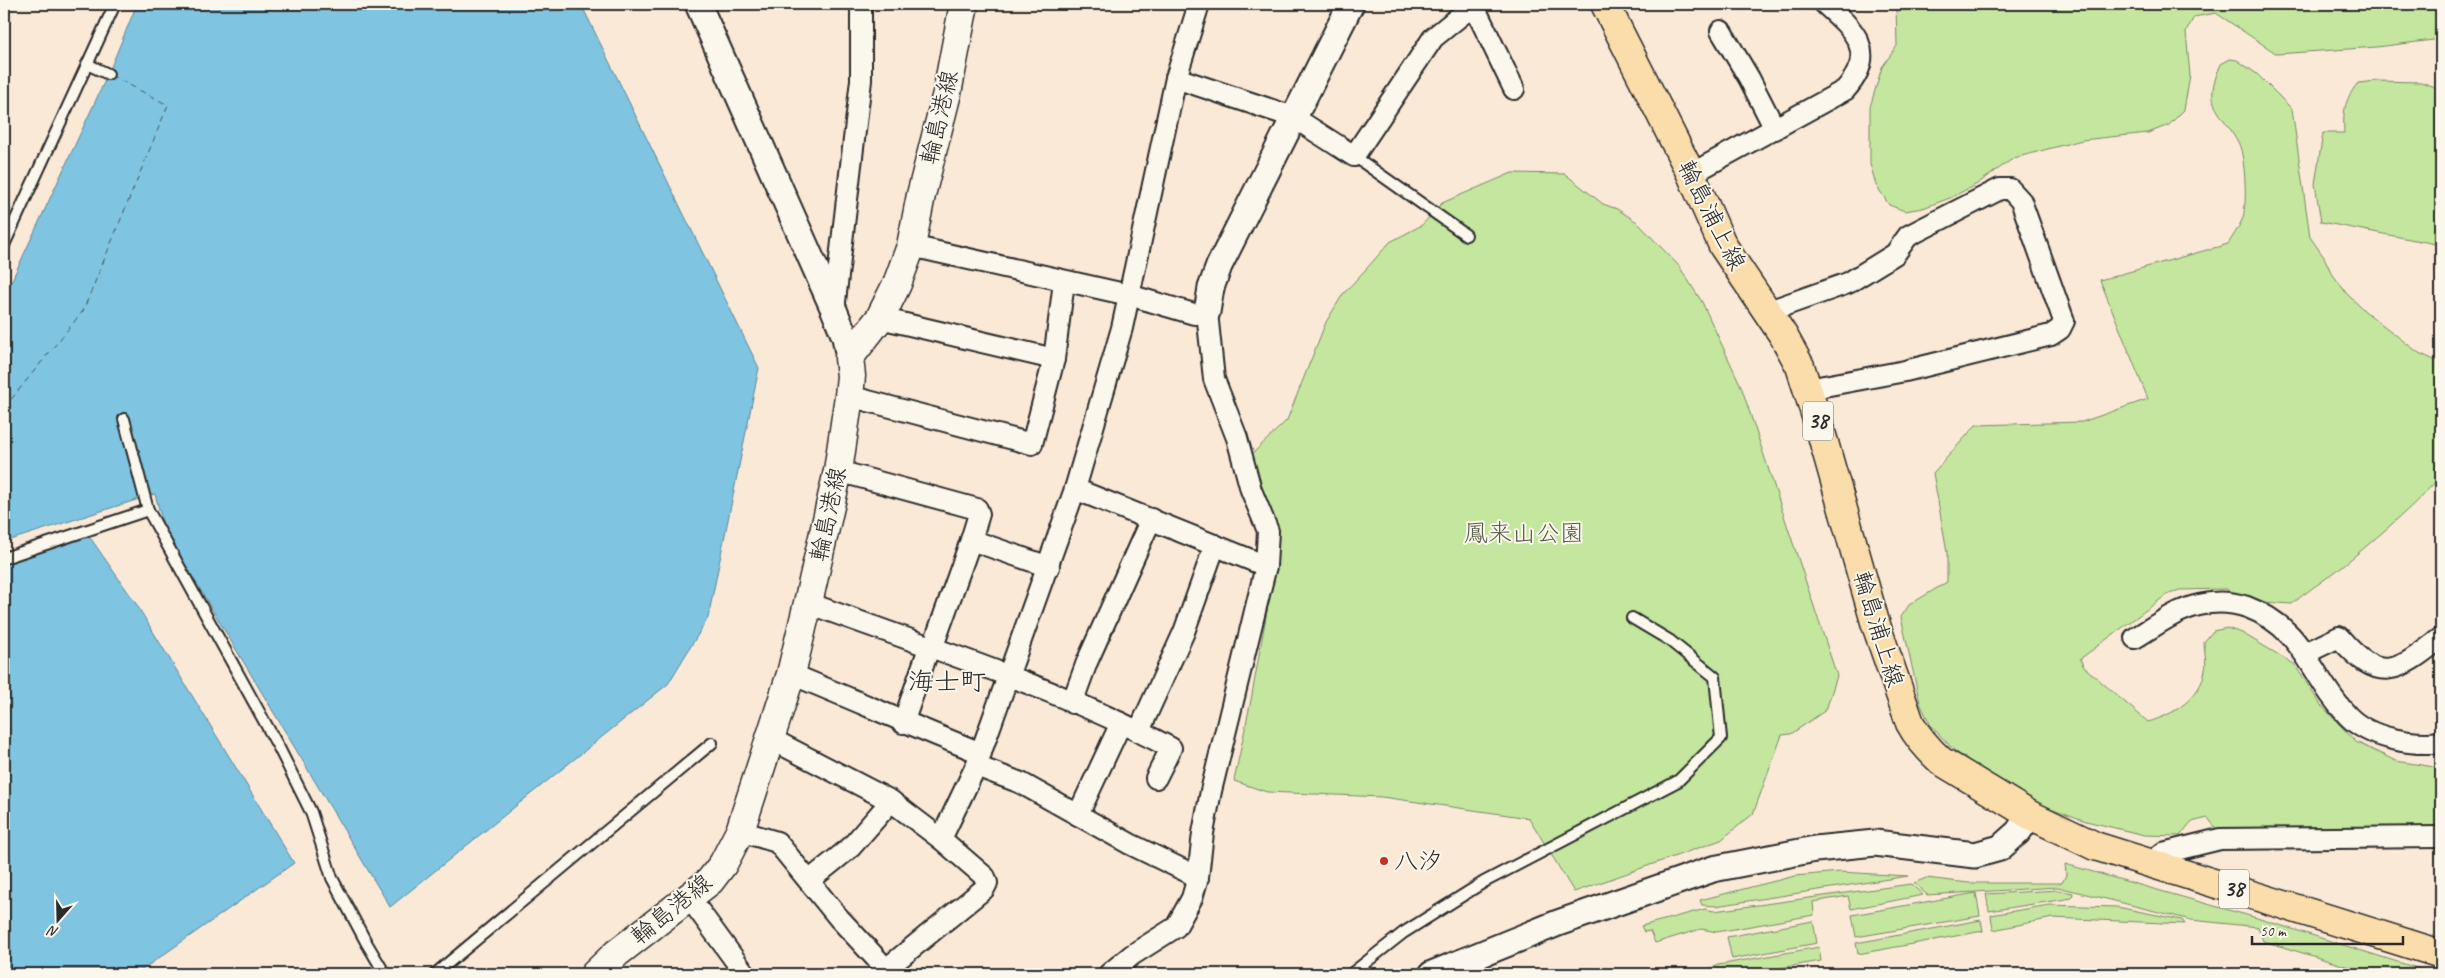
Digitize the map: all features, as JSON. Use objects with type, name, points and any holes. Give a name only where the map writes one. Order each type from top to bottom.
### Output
[{"type":"main road","name":"輪島港線","points":[[595,974],[617,953],[710,881],[723,864],[740,831],[791,674],[808,603],[838,471],[851,376],[849,358],[880,318],[897,284],[911,246],[921,195],[947,92],[964,4]]},
{"type":"main road","name":"輪島浦上線","points":[[1606,4],[1691,174],[1723,246],[1800,366],[1875,622],[1916,736],[1941,761],[2030,816],[2095,846],[2441,954]]},
{"type":"street","points":[[698,4],[834,310],[845,337],[849,358]]},
{"type":"street","points":[[834,310],[861,80],[861,4]]},
{"type":"street","points":[[941,839],[979,760],[1010,678],[1075,489],[1122,328],[1176,78],[1199,4]]},
{"type":"street","points":[[1108,974],[1132,955],[1176,926],[1192,898],[1198,877],[1203,833],[1211,791],[1266,566],[1268,531],[1251,490],[1237,438],[1214,379],[1207,312],[1211,288],[1218,266],[1351,4]]},
{"type":"street","points":[[1176,78],[1293,117],[1354,156],[1433,38],[1474,4],[1514,89]]},
{"type":"street","points":[[1691,174],[1846,90],[1858,71],[1861,50],[1858,36],[1849,25],[1825,4]]},
{"type":"street","points":[[1721,31],[1749,78],[1775,129]]},
{"type":"street","points":[[1766,312],[1848,283],[1895,254],[1908,236],[2000,189],[2010,189],[2021,201],[2064,321],[2060,330],[2051,335],[1905,371],[1808,389]]},
{"type":"street","points":[[911,246],[1064,282],[1129,295],[1194,314],[1207,312]]},
{"type":"street","points":[[849,396],[1030,445],[1034,441],[1054,359],[1064,282]]},
{"type":"street","points":[[880,318],[1054,359]]},
{"type":"street","points":[[838,471],[977,509],[979,514],[903,723]]},
{"type":"street","points":[[1075,489],[1266,566]]},
{"type":"street","points":[[1072,703],[1101,629],[1151,519]]},
{"type":"street","points":[[971,540],[1049,567]]},
{"type":"street","points":[[1139,731],[1184,632],[1215,545]]},
{"type":"street","points":[[2135,638],[2183,610],[2200,604],[2232,602],[2273,620],[2286,629],[2306,653],[2333,697],[2349,717],[2360,725],[2393,739],[2415,743],[2441,742]]},
{"type":"street","points":[[808,603],[1010,678],[1139,731],[1171,748],[1156,778]]},
{"type":"street","points":[[2306,653],[2339,637],[2363,662],[2386,669],[2403,665],[2441,638]]},
{"type":"street","points":[[791,674],[848,697],[979,760],[1130,844],[1198,877]]},
{"type":"street","points":[[1078,815],[1120,723]]},
{"type":"street","points":[[740,831],[777,842],[810,880],[883,972],[984,889],[987,883],[985,877],[941,839],[891,801],[771,739]]},
{"type":"street","points":[[810,880],[851,847],[891,801]]},
{"type":"street","points":[[1432,974],[1500,944],[1558,922],[1713,869],[1815,849],[1875,843],[1975,855],[2000,848],[2018,832],[2030,816]]},
{"type":"street","points":[[2151,863],[2163,853],[2220,840],[2441,837]]},
{"type":"street","points":[[688,897],[745,974]]},
{"type":"lane","points":[[4,245],[115,4]]},
{"type":"lane","points":[[87,64],[108,74]]},
{"type":"lane","points":[[1354,156],[1466,235]]},
{"type":"lane","points":[[124,419],[148,510],[280,748],[311,812],[332,878],[385,974]]},
{"type":"lane","points":[[4,558],[148,510]]},
{"type":"lane","points":[[1351,974],[1403,933],[1484,882],[1678,782],[1721,738],[1714,676],[1669,640],[1632,618]]},
{"type":"lane","points":[[435,974],[712,743]]},
{"type":"green space","points":[[1896,4],[2441,4],[2441,39],[2377,47],[2277,54],[2216,13],[2194,17],[2186,32],[2190,75],[2184,110],[2169,125],[2148,133],[2082,140],[2014,158],[1977,184],[1950,198],[1923,208],[1905,211],[1889,205],[1876,185],[1870,164],[1870,107],[1882,67],[1897,46]]},
{"type":"green space","points":[[2230,59],[2237,60],[2257,74],[2292,109],[2310,237],[2324,257],[2331,272],[2347,294],[2366,312],[2419,353],[2441,363],[2441,476],[2416,502],[2376,538],[2292,604],[2249,601],[2226,589],[2179,590],[2165,596],[2080,659],[2084,667],[2148,722],[2176,710],[2192,697],[2198,689],[2206,667],[2204,642],[2213,631],[2227,628],[2242,633],[2294,664],[2321,705],[2356,742],[2396,761],[2441,768],[2441,827],[2218,831],[2208,818],[2191,822],[2180,836],[2144,835],[2086,821],[2020,797],[1997,784],[1954,750],[1931,726],[1920,703],[1901,617],[1909,605],[1947,582],[1947,552],[1933,473],[1976,425],[2082,422],[2148,399],[2100,280],[2228,244],[2237,229],[2244,214],[2245,204],[2243,160],[2239,144],[2220,115],[2213,100],[2215,79],[2221,64]]},
{"type":"green space","points":[[2377,81],[2421,82],[2441,89],[2441,245],[2321,222],[2315,184],[2323,133],[2344,133],[2345,106],[2353,89],[2358,83]]},
{"type":"green space","name":"鳳来山公園","points":[[1512,173],[1565,174],[1603,204],[1617,209],[1637,222],[1679,266],[1702,302],[1741,386],[1837,676],[1826,710],[1791,734],[1782,735],[1753,814],[1721,840],[1574,892],[1529,818],[1382,797],[1267,792],[1234,781],[1268,605],[1273,531],[1247,459],[1287,420],[1326,322],[1343,294],[1390,242],[1422,225],[1442,203]]},
{"type":"green space","points":[[2065,864],[2257,918],[2436,974],[2372,974],[2263,941],[2258,927],[2191,920],[2058,887],[1927,895],[1914,883],[1926,878],[1969,883],[2062,883],[2066,875]]},
{"type":"green space","points":[[1840,872],[1908,876],[1716,906],[1702,905],[1700,900],[1795,876]]},
{"type":"green space","points":[[1911,884],[1923,895],[1851,909],[1848,896],[1813,902],[1814,915],[1717,932],[1701,929],[1655,943],[1650,931],[1644,932],[1641,926],[1705,909],[1714,911]]},
{"type":"green space","points":[[2058,890],[2073,893],[2072,898],[1989,911],[1986,894]]},
{"type":"green space","points":[[1976,893],[1980,916],[1856,937],[1852,915]]},
{"type":"green space","points":[[2049,905],[2117,907],[2182,920],[2185,924],[2053,918],[1993,930],[1991,915]]},
{"type":"green space","points":[[1981,920],[1983,931],[1858,954],[1856,943]]},
{"type":"green space","points":[[1813,921],[1817,943],[1732,959],[1727,937]]},
{"type":"green space","points":[[1819,947],[1821,961],[1745,974],[1697,974],[1718,965]]},
{"type":"water","points":[[137,4],[581,4],[759,368],[708,618],[668,684],[390,907],[164,529],[155,494],[4,542],[4,297],[108,74]]},
{"type":"water","points":[[89,536],[135,602],[294,863],[136,974],[4,974],[4,565]]},
{"type":"ferry route","points":[[4,408],[83,311],[168,105],[112,76]]},
{"type":"place","name":"八汐","points":[[1384,861]]},
{"type":"district","name":"海士町","points":[[947,681]]}]
